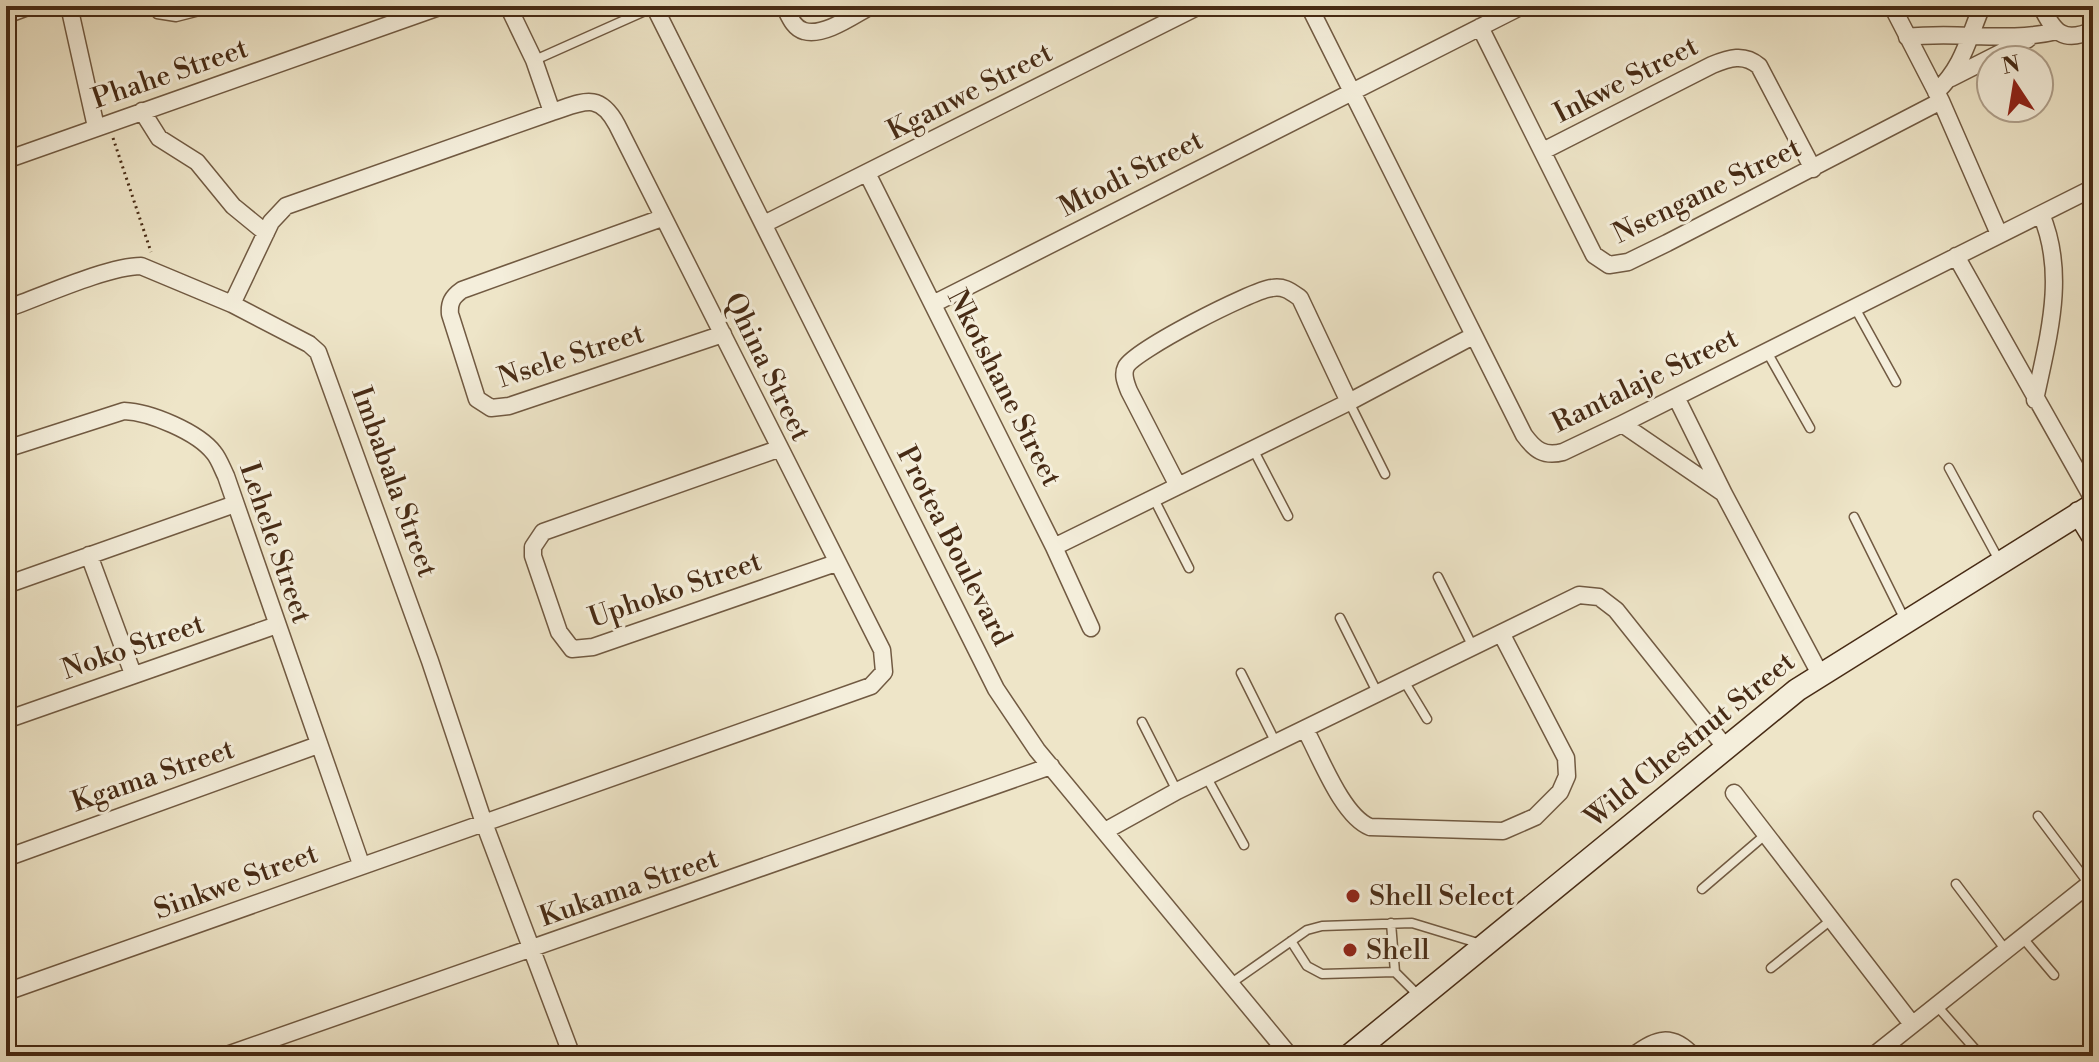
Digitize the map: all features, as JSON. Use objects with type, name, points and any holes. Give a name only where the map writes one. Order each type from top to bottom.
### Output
[{"type":"street","points":[[6,15],[30,6]]},
{"type":"street","points":[[69,6],[102,125]]},
{"type":"street","name":"Phahe Street","points":[[6,160],[442,6]]},
{"type":"street","points":[[508,6],[534,60],[552,112]]},
{"type":"street","name":"Protea Boulevard","points":[[654,6],[996,689],[1051,766],[1290,1056]]},
{"type":"street","points":[[784,6],[797,27],[815,32],[871,6]]},
{"type":"street","name":"Kganwe Street","points":[[764,224],[1199,6]]},
{"type":"street","name":"Rantalaje Street","points":[[1309,6],[1524,435],[1536,450],[1553,455],[1622,424],[2093,188]]},
{"type":"street","name":"Mtodi Street","points":[[933,304],[1522,6]]},
{"type":"street","points":[[1892,6],[1938,97],[1999,234]]},
{"type":"street","points":[[1951,78],[1982,6]]},
{"type":"street","points":[[2041,6],[2050,25],[2057,31],[2074,37],[2093,30]]},
{"type":"street","name":"Nsengane Street","points":[[1480,27],[1594,255],[1609,265],[1628,262],[1813,169],[1938,97],[1951,78]]},
{"type":"street","points":[[1951,78],[2033,37],[2057,31]]},
{"type":"street","points":[[1907,37],[1939,33],[2033,37]]},
{"type":"street","name":"Inkwe Street","points":[[1543,151],[1712,65],[1746,58],[1759,66],[1813,169]]},
{"type":"street","name":"Qhina Street","points":[[232,304],[278,213],[296,201],[585,101],[605,107],[882,650],[884,672],[871,686],[484,823]]},
{"type":"street","points":[[142,111],[159,138],[197,162],[233,206],[266,233]]},
{"type":"street","name":"Nkotshane Street","points":[[867,173],[1054,547],[1091,628]]},
{"type":"street","points":[[2035,400],[2054,291],[2053,249],[2041,214]]},
{"type":"street","name":"Nsele Street","points":[[662,218],[455,294],[450,302],[450,314],[477,399],[491,408],[509,406],[723,334]]},
{"type":"street","points":[[1956,256],[2035,400],[2088,506],[2093,536]]},
{"type":"street","name":"Imbabala Street","points":[[6,309],[122,268],[141,266],[232,304],[309,344],[318,352],[430,661],[484,823],[572,1056]]},
{"type":"street","points":[[1178,486],[1129,391],[1125,381],[1126,367],[1132,358],[1153,345],[1260,290],[1284,288],[1300,298],[1349,402]]},
{"type":"street","points":[[1054,547],[1349,402],[1473,336]]},
{"type":"street","points":[[1676,397],[1820,674]]},
{"type":"street","name":"Lehele Street","points":[[6,449],[115,413],[136,411],[175,426],[210,448],[219,462],[235,504],[361,864]]},
{"type":"street","points":[[1622,424],[1724,494]]},
{"type":"street","name":"Uphoko Street","points":[[778,449],[543,532],[533,547],[533,556],[562,638],[572,649],[593,647],[836,563]]},
{"type":"street","points":[[6,585],[235,504]]},
{"type":"street","name":"Wild Chestnut Street","points":[[1349,1056],[1820,674],[2088,506]]},
{"type":"street","points":[[89,555],[133,674]]},
{"type":"street","points":[[1105,831],[1177,791],[1579,595],[1587,594],[1608,602],[1726,748]]},
{"type":"street","name":"Noko Street","points":[[6,720],[277,625]]},
{"type":"street","points":[[1305,729],[1347,808],[1361,824],[1370,827],[1481,831],[1503,831],[1519,826],[1535,817],[1554,799],[1567,776],[1568,765],[1501,633]]},
{"type":"street","name":"Kgama Street","points":[[6,858],[318,745]]},
{"type":"street","name":"Kukama Street","points":[[224,1056],[1051,766]]},
{"type":"street","points":[[1734,793],[1912,1024]]},
{"type":"street","name":"Sinkwe Street","points":[[6,992],[484,823]]},
{"type":"street","points":[[1873,1056],[2091,882]]},
{"type":"street","points":[[1633,1056],[1648,1044],[1665,1040],[1685,1047],[1693,1056]]},
{"type":"lane","points":[[151,6],[157,14],[176,17],[219,6]]},
{"type":"lane","points":[[534,60],[654,6]]},
{"type":"lane","points":[[1854,308],[1896,382]]},
{"type":"lane","points":[[1767,352],[1810,428]]},
{"type":"lane","points":[[1349,402],[1385,474]]},
{"type":"lane","points":[[1253,449],[1288,516]]},
{"type":"lane","points":[[1949,468],[2000,562]]},
{"type":"lane","points":[[1154,499],[1189,568]]},
{"type":"lane","points":[[1854,517],[1905,621]]},
{"type":"lane","points":[[1438,577],[1472,645]]},
{"type":"lane","points":[[1340,618],[1377,692]]},
{"type":"lane","points":[[1241,673],[1277,743]]},
{"type":"lane","points":[[1403,681],[1427,719]]},
{"type":"lane","points":[[1142,722],[1177,791]]},
{"type":"lane","points":[[1207,778],[1244,845]]},
{"type":"lane","points":[[2038,816],[2091,882]]},
{"type":"lane","points":[[1702,889],[1766,834]]},
{"type":"lane","points":[[1956,884],[2005,949]]},
{"type":"lane","points":[[1771,968],[1832,920]]},
{"type":"lane","points":[[1391,923],[1395,972],[1421,997]]},
{"type":"lane","points":[[1230,984],[1307,930],[1322,926],[1412,923],[1485,945]]},
{"type":"lane","points":[[2022,936],[2054,975]]},
{"type":"lane","points":[[1291,941],[1307,966],[1322,974],[1395,972]]},
{"type":"lane","points":[[1936,1005],[1981,1056]]},
{"type":"path","points":[[102,125],[157,271]]},
{"type":"place","name":"Shell Select","points":[[1353,896]]},
{"type":"place","name":"Shell","points":[[1350,950]]}]
